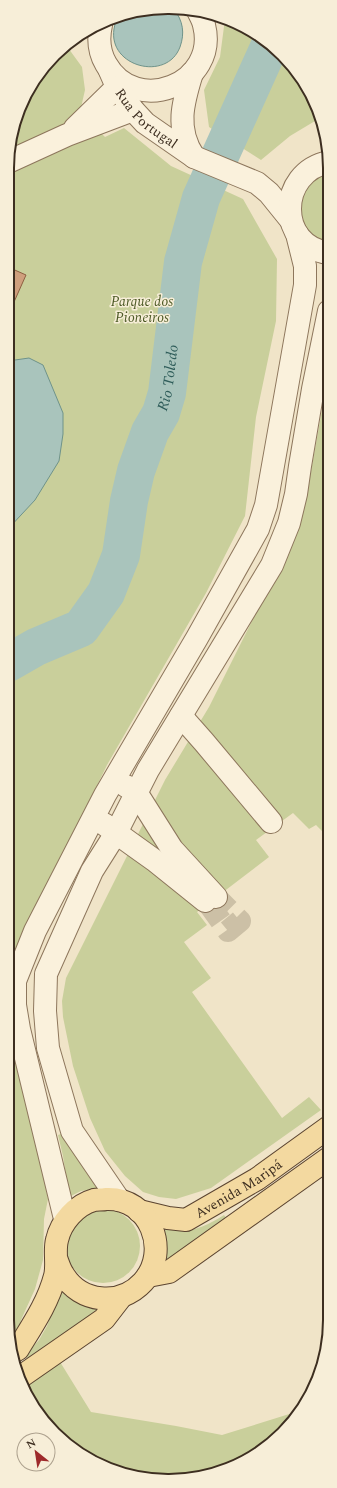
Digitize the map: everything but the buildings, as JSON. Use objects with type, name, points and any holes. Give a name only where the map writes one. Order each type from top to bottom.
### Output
[{"type":"main road","name":"Avenida Maripá","points":[[139,1211],[168,1218],[186,1220],[257,1179],[323,1131]]},
{"type":"main road","name":"Avenida Maripá","points":[[148,1276],[169,1272],[323,1162]]},
{"type":"main road","points":[[17,1349],[43,1308],[56,1275],[56,1258],[56,1240],[66,1219],[78,1207],[94,1200],[119,1200],[139,1211],[150,1224],[156,1240],[156,1258],[148,1276],[137,1289],[121,1297],[104,1299],[88,1296],[73,1287],[62,1274],[56,1258]]},
{"type":"main road","points":[[24,1373],[104,1319],[121,1297]]},
{"type":"street","points":[[99,30],[91,41],[113,79],[135,89],[151,91],[166,89],[181,83],[192,73],[202,58],[206,42],[204,25],[201,17]]},
{"type":"street","points":[[192,73],[184,98],[181,123],[190,150],[196,158]]},
{"type":"street","points":[[67,135],[113,79]]},
{"type":"street","name":"Rua Portugal","points":[[113,79],[133,110],[145,124],[196,158],[257,183]]},
{"type":"street","points":[[14,159],[67,135],[133,110]]},
{"type":"street","points":[[66,1219],[19,1028],[15,1005],[15,981],[35,931],[94,816],[258,529],[267,498],[305,285],[305,266],[289,204],[293,189],[301,177],[313,167],[323,162]]},
{"type":"street","points":[[257,183],[301,177]]},
{"type":"street","points":[[257,183],[269,193],[308,245],[323,253]]},
{"type":"street","points":[[119,1200],[72,1131],[48,1048],[44,1011],[46,974],[92,872],[116,833],[136,792],[272,565],[288,523],[296,494],[310,405],[323,341]]},
{"type":"street","points":[[181,716],[271,822]]},
{"type":"street","points":[[94,816],[212,900],[172,849],[136,792],[114,779]]},
{"type":"green space","points":[[224,25],[237,30],[263,46],[278,59],[291,74],[307,100],[316,121],[290,136],[261,160],[209,127],[204,90],[220,57]]},
{"type":"green space","name":"Parque dos Pioneiros","points":[[70,50],[82,67],[85,90],[80,112],[105,137],[124,128],[171,166],[243,199],[277,259],[276,321],[256,417],[245,516],[206,593],[107,765],[14,957],[14,158],[19,129],[30,100],[46,74]]},
{"type":"green space","points":[[323,171],[323,241],[319,240],[299,224],[298,187]]},
{"type":"green space","points":[[323,404],[323,832],[316,825],[309,829],[293,813],[256,840],[269,857],[197,912],[207,925],[184,942],[211,978],[192,992],[282,1118],[309,1097],[321,1110],[211,1188],[176,1199],[159,1197],[143,1192],[125,1176],[105,1151],[90,1118],[73,1066],[63,1017],[62,1001],[66,978],[165,780],[209,707],[291,543],[304,510]]},
{"type":"green space","points":[[14,1035],[48,1199],[44,1219],[43,1260],[35,1289],[21,1320],[17,1350],[14,1330]]},
{"type":"green space","points":[[64,1133],[100,1188],[81,1191],[69,1197],[63,1156],[58,1135]]},
{"type":"green space","points":[[103,1209],[124,1215],[134,1225],[140,1246],[134,1267],[124,1277],[103,1283],[82,1277],[72,1267],[66,1246],[72,1225],[82,1215]]},
{"type":"green space","points":[[224,1215],[228,1221],[160,1269],[162,1228],[179,1231],[194,1229],[209,1224]]},
{"type":"green space","points":[[62,1283],[109,1304],[29,1361],[25,1355],[39,1340],[47,1326]]},
{"type":"green space","points":[[57,1357],[91,1412],[222,1435],[291,1413],[278,1429],[263,1442],[228,1462],[208,1469],[189,1473],[148,1473],[129,1469],[109,1462],[74,1442],[59,1429],[46,1414],[26,1379]]},
{"type":"water","points":[[177,14],[183,32],[180,47],[173,58],[163,64],[152,67],[129,61],[120,53],[115,42],[115,24],[129,19],[148,15]]},
{"type":"water","points":[[29,358],[43,365],[63,413],[63,434],[59,461],[35,500],[14,523],[14,360]]},
{"type":"waterway","name":"Rio Toledo","points":[[14,660],[36,647],[81,628],[106,593],[121,555],[129,501],[136,471],[150,432],[161,413],[167,393],[183,262],[201,198],[268,50]]},
{"type":"tunnel","points":[[208,903],[228,931],[240,921],[216,897]]}]
